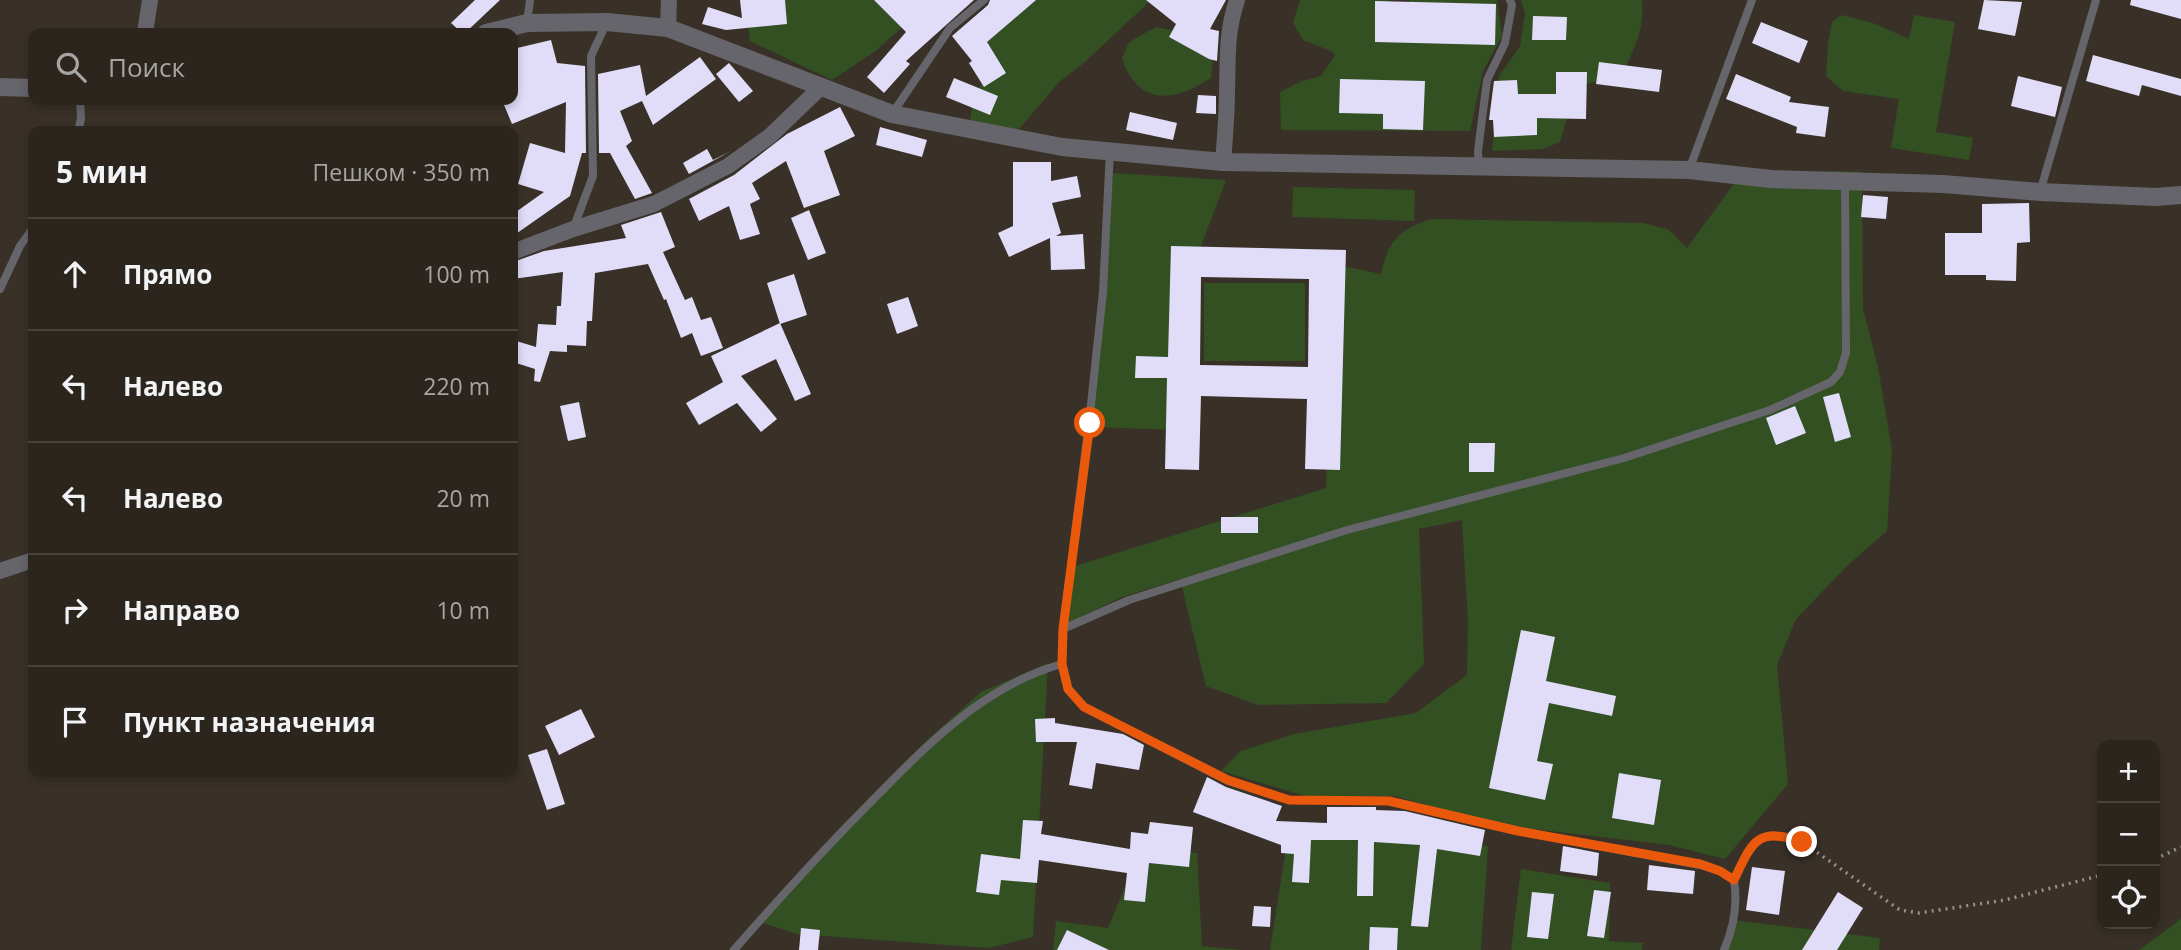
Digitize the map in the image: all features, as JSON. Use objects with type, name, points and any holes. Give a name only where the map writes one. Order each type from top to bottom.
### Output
[{"type":"street","points":[[146,28],[149,0]]},
{"type":"street","points":[[668,28],[669,0]]},
{"type":"street","points":[[1223,162],[1227,93],[1226,53],[1229,23],[1237,0]]},
{"type":"street","points":[[506,28],[527,23],[607,22],[668,28],[892,114],[1062,147],[1223,162],[1689,170],[1771,179],[1943,184],[2156,197],[2181,195]]},
{"type":"street","points":[[0,88],[28,88]]},
{"type":"street","points":[[518,250],[572,229],[654,204],[729,166],[770,136],[820,88]]},
{"type":"street","points":[[0,571],[28,562]]},
{"type":"lane","points":[[527,23],[530,0]]},
{"type":"lane","points":[[892,114],[950,28],[984,0]]},
{"type":"lane","points":[[1479,168],[1478,151],[1487,80],[1505,43],[1512,5],[1510,0]]},
{"type":"lane","points":[[1689,170],[1752,0]]},
{"type":"lane","points":[[2040,192],[2096,0]]},
{"type":"lane","points":[[572,229],[593,176],[591,56],[607,22]]},
{"type":"lane","points":[[79,126],[80,105]]},
{"type":"lane","points":[[1110,151],[1102,305],[1090,423],[1063,629],[1062,664],[1068,689],[1084,707],[1228,780],[1289,800],[1389,801],[1518,831],[1700,864],[1720,871],[1734,880],[1738,900],[1731,934],[1724,950]]},
{"type":"lane","points":[[1063,629],[1129,600],[1347,530],[1624,458],[1770,410],[1821,389],[1840,372],[1846,353],[1845,182]]},
{"type":"lane","points":[[0,289],[28,235]]},
{"type":"lane","points":[[734,950],[824,850],[927,744],[987,698],[1042,670],[1062,664]]},
{"type":"path","points":[[1734,880],[1749,848],[1759,838],[1770,835],[1802,842],[1900,910],[1919,913],[2005,900],[2097,875]]},
{"type":"path","points":[[2160,857],[2181,847]]},
{"type":"green space","points":[[744,0],[893,0],[910,20],[877,50],[832,80],[750,41]]},
{"type":"green space","points":[[1020,0],[1151,0],[1085,62],[1059,82],[1015,134],[970,120],[974,97],[989,70],[970,39]]},
{"type":"green space","points":[[1300,0],[1387,0],[1404,11],[1410,0],[1497,0],[1502,36],[1483,71],[1470,131],[1281,130],[1280,92],[1302,81],[1321,76],[1335,55],[1303,40],[1293,23]]},
{"type":"green space","points":[[1521,0],[1642,0],[1642,20],[1634,48],[1621,75],[1576,87],[1560,142],[1543,149],[1492,151],[1499,76],[1520,46],[1525,13]]},
{"type":"green space","points":[[1842,15],[1876,24],[1909,39],[1914,15],[1955,22],[1936,132],[1973,138],[1969,160],[1891,148],[1899,99],[1843,91],[1826,76],[1832,22]]},
{"type":"green space","points":[[1156,27],[1188,34],[1214,45],[1211,78],[1184,92],[1171,95],[1147,92],[1137,85],[1122,58],[1129,42]]},
{"type":"green space","points":[[1837,171],[1862,172],[1863,309],[1878,367],[1892,450],[1887,531],[1848,565],[1796,619],[1777,665],[1788,784],[1725,859],[1669,845],[1498,825],[1395,796],[1305,796],[1221,771],[1241,751],[1294,734],[1416,713],[1467,675],[1468,621],[1462,520],[1419,529],[1424,664],[1386,703],[1258,705],[1206,686],[1180,579],[1122,597],[1068,623],[1075,566],[1326,488],[1332,264],[1381,274],[1387,253],[1397,238],[1411,227],[1432,219],[1644,223],[1669,230],[1687,248],[1738,178]]},
{"type":"green space","points":[[1113,173],[1226,180],[1196,259],[1181,430],[1092,427]]},
{"type":"green space","points":[[1293,187],[1415,190],[1414,221],[1292,217]]},
{"type":"green space","points":[[1204,283],[1305,283],[1305,361],[1204,361]]},
{"type":"green space","points":[[1048,663],[1033,937],[988,948],[797,934],[757,921],[821,848],[925,742],[981,692]]},
{"type":"green space","points":[[1343,823],[1488,846],[1481,950],[1270,950],[1287,842]]},
{"type":"green space","points":[[1141,848],[1197,853],[1202,946],[1242,950],[1053,950],[1056,921],[1108,928]]},
{"type":"green space","points":[[1521,869],[1610,883],[1609,941],[1643,943],[1642,950],[1511,950]]},
{"type":"green space","points":[[2181,919],[2181,950],[2139,950]]},
{"type":"green space","points":[[1733,920],[1880,938],[1879,950],[1720,950]]},
{"type":"building","points":[[475,0],[500,0],[470,28],[456,28],[451,23]]},
{"type":"building","points":[[740,0],[785,0],[787,24],[726,30],[702,24],[708,7],[742,18]]},
{"type":"building","points":[[874,0],[974,0],[906,61],[910,64],[884,93],[867,77],[906,32]]},
{"type":"building","points":[[990,0],[1036,0],[987,42],[1006,73],[984,87],[969,63],[972,61],[952,36],[988,5]]},
{"type":"building","points":[[1146,0],[1226,0],[1210,29],[1219,31],[1217,61],[1169,37],[1176,24]]},
{"type":"building","points":[[1984,0],[2022,2],[2015,36],[1978,29]]},
{"type":"building","points":[[2131,0],[2181,0],[2181,19],[2130,5]]},
{"type":"building","points":[[1375,1],[1496,4],[1495,45],[1375,42]]},
{"type":"building","points":[[1533,16],[1567,17],[1566,40],[1532,40]]},
{"type":"building","points":[[1761,22],[1808,41],[1799,63],[1752,43]]},
{"type":"building","points":[[551,40],[557,63],[585,66],[586,153],[582,153],[570,196],[518,232],[518,210],[544,192],[518,184],[530,143],[565,153],[566,102],[512,124],[504,105],[518,105],[518,48]]},
{"type":"building","points":[[2093,55],[2181,79],[2181,96],[2142,85],[2139,96],[2086,81]]},
{"type":"building","points":[[700,57],[716,79],[653,125],[642,101],[620,111],[632,141],[626,146],[652,193],[635,199],[610,153],[599,153],[598,74],[640,65],[646,96]]},
{"type":"building","points":[[1599,62],[1662,70],[1659,92],[1596,84]]},
{"type":"building","points":[[729,63],[753,91],[739,102],[716,74]]},
{"type":"building","points":[[1556,72],[1587,72],[1586,119],[1537,118],[1537,135],[1494,137],[1493,120],[1489,120],[1494,81],[1517,80],[1518,94],[1556,94]]},
{"type":"building","points":[[1736,74],[1791,97],[1789,102],[1829,107],[1825,137],[1796,133],[1797,127],[1726,99]]},
{"type":"building","points":[[2018,76],[2062,87],[2055,117],[2011,106]]},
{"type":"building","points":[[954,78],[998,96],[990,115],[946,97]]},
{"type":"building","points":[[1340,79],[1425,81],[1423,130],[1383,129],[1383,114],[1339,113]]},
{"type":"building","points":[[1198,95],[1216,96],[1216,114],[1196,113]]},
{"type":"building","points":[[840,107],[855,136],[824,151],[840,195],[804,208],[786,161],[752,183],[760,199],[750,204],[760,234],[740,240],[729,206],[699,221],[689,199],[734,175],[787,134]]},
{"type":"building","points":[[1130,112],[1177,123],[1173,140],[1126,130]]},
{"type":"building","points":[[880,127],[927,140],[922,157],[876,145]]},
{"type":"building","points":[[707,149],[713,160],[731,151],[689,174],[683,163]]},
{"type":"building","points":[[1013,162],[1051,162],[1051,181],[1077,176],[1081,197],[1052,203],[1061,233],[1056,236],[1083,234],[1085,269],[1051,270],[1050,238],[1009,257],[998,233],[1013,226]]},
{"type":"building","points":[[1863,195],[1888,197],[1886,219],[1861,217]]},
{"type":"building","points":[[2029,203],[2030,242],[2017,243],[2016,281],[1986,280],[1986,275],[1945,275],[1945,233],[1982,233],[1982,204]]},
{"type":"building","points":[[809,210],[826,253],[808,260],[791,218]]},
{"type":"building","points":[[661,212],[675,247],[663,252],[685,300],[692,297],[701,320],[711,317],[723,348],[701,356],[692,333],[681,338],[666,299],[664,300],[648,264],[595,273],[592,321],[587,321],[586,346],[567,345],[567,352],[550,351],[540,382],[534,381],[535,369],[518,364],[518,342],[536,347],[538,324],[556,325],[557,306],[561,306],[563,272],[518,278],[518,260],[544,251],[626,238],[621,225]]},
{"type":"building","points":[[1171,246],[1346,250],[1340,470],[1305,469],[1307,399],[1201,396],[1199,470],[1165,469],[1167,378],[1135,378],[1136,356],[1168,357]],"holes":[[[1201,277],[1309,279],[1308,367],[1200,365]]]},
{"type":"building","points":[[794,274],[807,315],[780,324],[767,283]]},
{"type":"building","points":[[908,297],[918,326],[897,334],[887,304]]},
{"type":"building","points":[[780,323],[811,394],[795,401],[776,359],[741,376],[777,419],[761,432],[737,403],[699,425],[686,403],[723,382],[711,356]]},
{"type":"building","points":[[1839,393],[1851,437],[1835,442],[1823,397]]},
{"type":"building","points":[[579,402],[586,437],[568,441],[560,406]]},
{"type":"building","points":[[1795,406],[1806,433],[1776,445],[1766,418]]},
{"type":"building","points":[[1469,443],[1495,443],[1494,472],[1469,472]]},
{"type":"building","points":[[1221,517],[1258,517],[1258,533],[1221,533]]},
{"type":"building","points":[[1521,630],[1555,637],[1546,681],[1616,696],[1612,716],[1549,703],[1537,761],[1553,764],[1545,800],[1489,788]]},
{"type":"building","points":[[581,709],[595,737],[559,755],[545,726]]},
{"type":"building","points":[[1055,718],[1055,723],[1123,734],[1144,745],[1139,770],[1096,763],[1092,789],[1069,785],[1077,742],[1036,742],[1035,719]]},
{"type":"building","points":[[547,749],[565,804],[547,810],[528,755]]},
{"type":"building","points":[[1619,773],[1661,780],[1654,825],[1612,818]]},
{"type":"building","points":[[1207,777],[1226,787],[1282,806],[1276,821],[1327,823],[1327,807],[1376,807],[1376,810],[1405,811],[1485,830],[1480,856],[1437,849],[1428,927],[1411,926],[1420,845],[1374,842],[1373,896],[1357,896],[1358,840],[1311,840],[1309,883],[1292,882],[1294,854],[1281,853],[1281,845],[1193,812]]},
{"type":"building","points":[[1023,820],[1043,821],[1041,834],[1130,849],[1131,832],[1148,834],[1150,822],[1193,827],[1189,867],[1149,863],[1145,902],[1124,900],[1127,873],[1039,860],[1037,883],[1001,880],[999,895],[976,892],[981,854],[1020,859]]},
{"type":"building","points":[[1563,846],[1599,853],[1597,876],[1560,871]]},
{"type":"building","points":[[1649,865],[1695,871],[1693,894],[1647,890]]},
{"type":"building","points":[[1752,867],[1785,871],[1779,915],[1746,910]]},
{"type":"building","points":[[1594,890],[1611,892],[1604,938],[1587,936]]},
{"type":"building","points":[[1532,892],[1554,894],[1548,939],[1527,937]]},
{"type":"building","points":[[1838,892],[1863,908],[1837,950],[1802,950]]},
{"type":"building","points":[[1254,906],[1271,907],[1270,927],[1252,926]]},
{"type":"building","points":[[1370,927],[1398,928],[1397,950],[1369,950]]},
{"type":"building","points":[[801,928],[820,930],[818,950],[799,950]]},
{"type":"building","points":[[1067,930],[1109,950],[1057,950]]},
{"type":"route","points":[[1090,423],[1063,629],[1062,664],[1068,689],[1084,707],[1228,780],[1289,800],[1389,801],[1518,831],[1700,864],[1720,871],[1734,880],[1749,848],[1759,838],[1783,836],[1802,842]]}]
